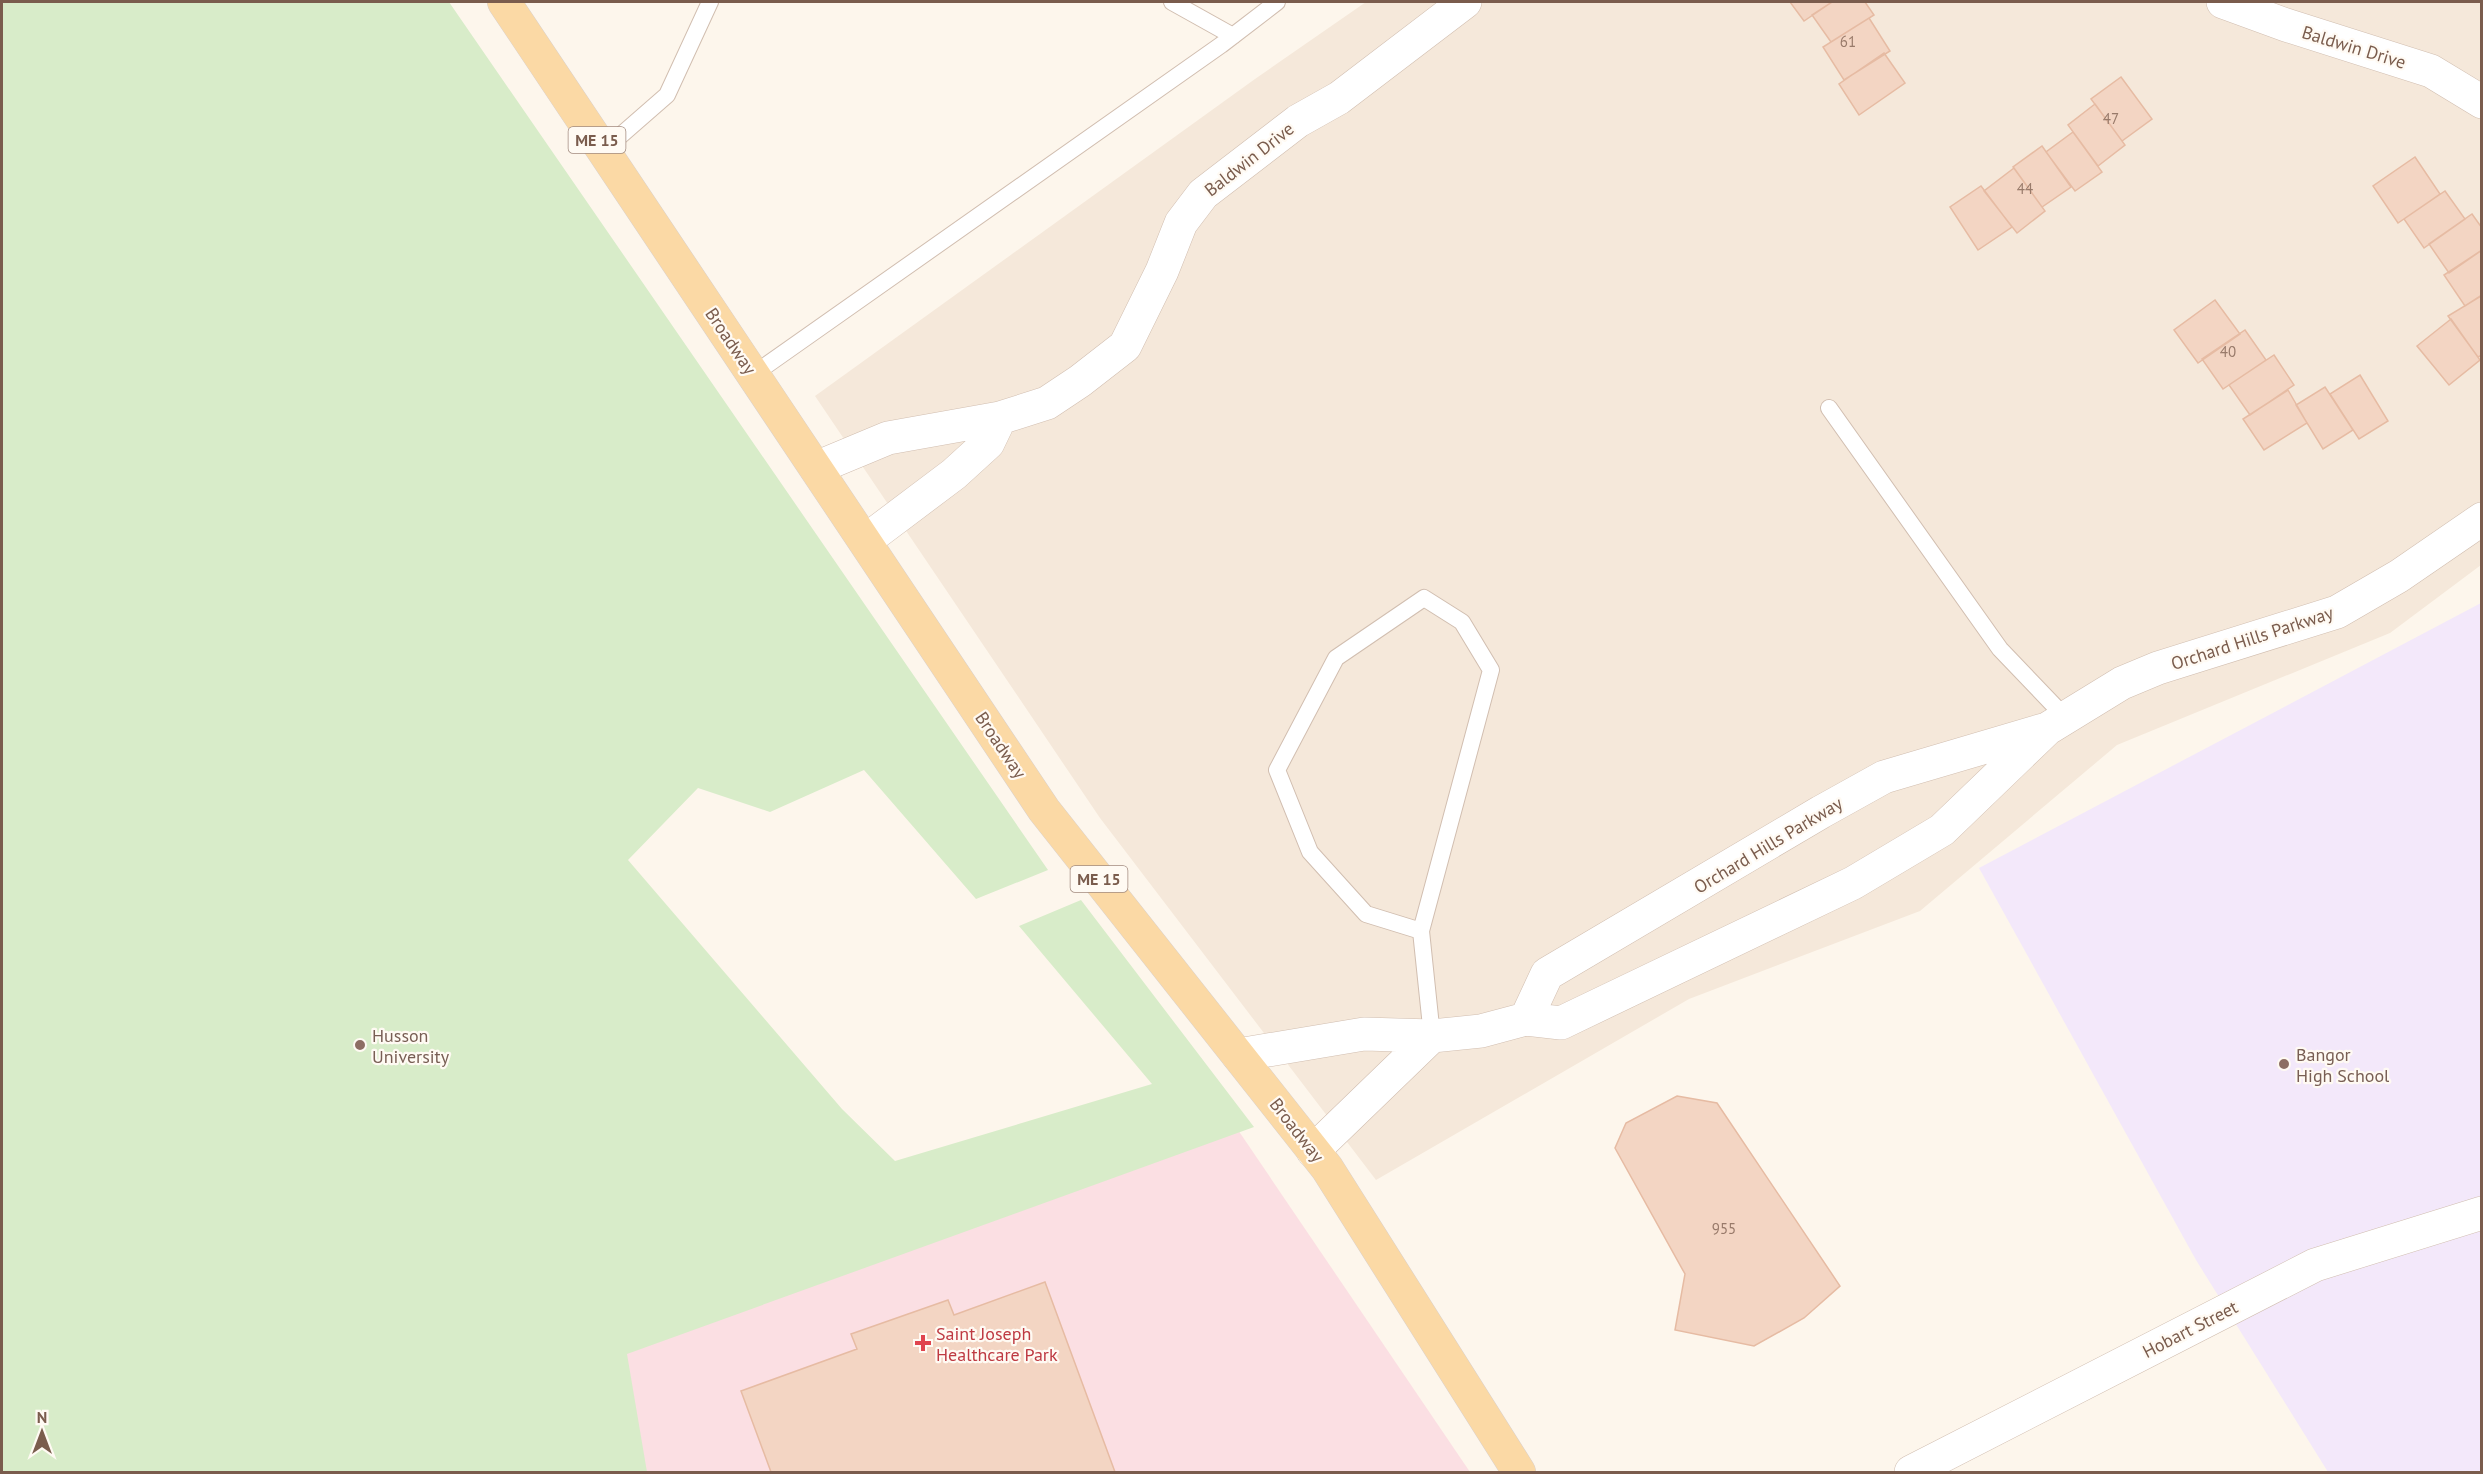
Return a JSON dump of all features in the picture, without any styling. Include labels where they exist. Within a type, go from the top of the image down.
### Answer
[{"type":"main road","name":"Broadway","points":[[504,2],[1044,810],[1327,1168],[1519,1473]]},
{"type":"street","name":"Baldwin Drive","points":[[816,468],[888,438],[1000,418],[1047,403],[1080,381],[1125,346],[1162,271],[1181,223],[1203,194],[1298,121],[1340,98],[1465,2]]},
{"type":"street","name":"Baldwin Drive","points":[[2223,2],[2286,25],[2431,71],[2481,102]]},
{"type":"street","points":[[865,541],[988,443],[1000,418]]},
{"type":"street","name":"Orchard Hills Parkway","points":[[1238,1055],[1364,1034],[1432,1036],[1481,1031],[1526,1018],[1561,1023],[1853,883],[1942,830],[2057,724],[2122,683],[2158,668],[2337,612],[2399,576],[2481,519]]},
{"type":"street","name":"Orchard Hills Parkway","points":[[1526,1018],[1547,974],[1884,777],[2057,724]]},
{"type":"street","points":[[1313,1151],[1432,1036]]},
{"type":"street","name":"Hobart Street","points":[[1911,1473],[2315,1265],[2481,1213]]},
{"type":"lane","points":[[604,150],[667,94],[710,2]]},
{"type":"lane","points":[[754,374],[1233,36],[1277,2]]},
{"type":"lane","points":[[1180,4],[1233,36]]},
{"type":"lane","points":[[1829,408],[2000,649],[2057,724]]},
{"type":"lane","points":[[1421,932],[1366,914],[1310,852],[1277,770],[1336,658],[1424,598],[1462,622],[1491,670],[1421,932],[1432,1036]]},
{"type":"shaded area","points":[[1366,2],[2481,2],[2481,565],[2390,633],[2117,745],[1920,911],[1689,999],[1376,1180],[1100,818],[815,396],[1255,79]]},
{"type":"shaded area","name":"Bangor High School","points":[[2481,603],[2481,1472],[2328,1472],[2196,1260],[1979,868]]},
{"type":"shaded area","name":"Saint Joseph Healthcare Park","points":[[1198,1071],[1470,1472],[95,1472]]},
{"type":"green space","points":[[2,2],[449,2],[1048,870],[976,899],[864,770],[770,812],[698,788],[628,860],[842,1109],[895,1161],[1152,1084],[1019,926],[1081,900],[1254,1127],[627,1354],[647,1472],[2,1472]]},
{"type":"building","points":[[1790,2],[1832,2],[1804,21]]},
{"type":"building","points":[[1832,2],[1865,2],[1874,15],[1831,42],[1812,15]]},
{"type":"building","points":[[1869,18],[1890,51],[1844,80],[1823,47]]},
{"type":"building","points":[[1884,53],[1905,83],[1859,115],[1839,84]]},
{"type":"building","points":[[2121,77],[2152,119],[2122,141],[2091,99]]},
{"type":"building","points":[[2095,104],[2125,145],[2098,166],[2068,125]]},
{"type":"building","points":[[2073,132],[2102,172],[2075,191],[2046,152]]},
{"type":"building","points":[[2042,146],[2071,187],[2042,207],[2013,167]]},
{"type":"building","points":[[2415,157],[2440,194],[2398,223],[2373,186]]},
{"type":"building","points":[[2014,168],[2045,211],[2017,233],[1984,191]]},
{"type":"building","points":[[1981,186],[2012,227],[1978,250],[1950,207]]},
{"type":"building","points":[[2445,191],[2465,219],[2424,248],[2404,219]]},
{"type":"building","points":[[2472,214],[2482,228],[2482,250],[2449,273],[2429,244]]},
{"type":"building","points":[[2482,250],[2482,295],[2465,306],[2444,275]]},
{"type":"building","points":[[2481,296],[2482,355],[2478,357],[2448,316]]},
{"type":"building","points":[[2215,300],[2240,334],[2198,363],[2174,330]]},
{"type":"building","points":[[2451,319],[2480,360],[2449,385],[2417,346]]},
{"type":"building","points":[[2245,330],[2266,360],[2223,389],[2202,359]]},
{"type":"building","points":[[2274,355],[2294,385],[2250,415],[2229,385]]},
{"type":"building","points":[[2360,375],[2388,421],[2359,439],[2330,394]]},
{"type":"building","points":[[2325,387],[2353,430],[2323,449],[2296,405]]},
{"type":"building","points":[[2288,390],[2307,423],[2264,450],[2243,419]]},
{"type":"building","points":[[1677,1096],[1717,1103],[1840,1286],[1804,1318],[1754,1346],[1675,1330],[1685,1274],[1615,1148],[1626,1123]]},
{"type":"building","points":[[1045,1282],[1115,1472],[771,1472],[741,1391],[857,1349],[851,1334],[948,1300],[954,1315]]},
{"type":"place","name":"Husson University","points":[[360,1045]]},
{"type":"place","name":"Bangor High School","points":[[2284,1064]]},
{"type":"place","name":"Saint Joseph Healthcare Park","points":[[923,1343]]}]
